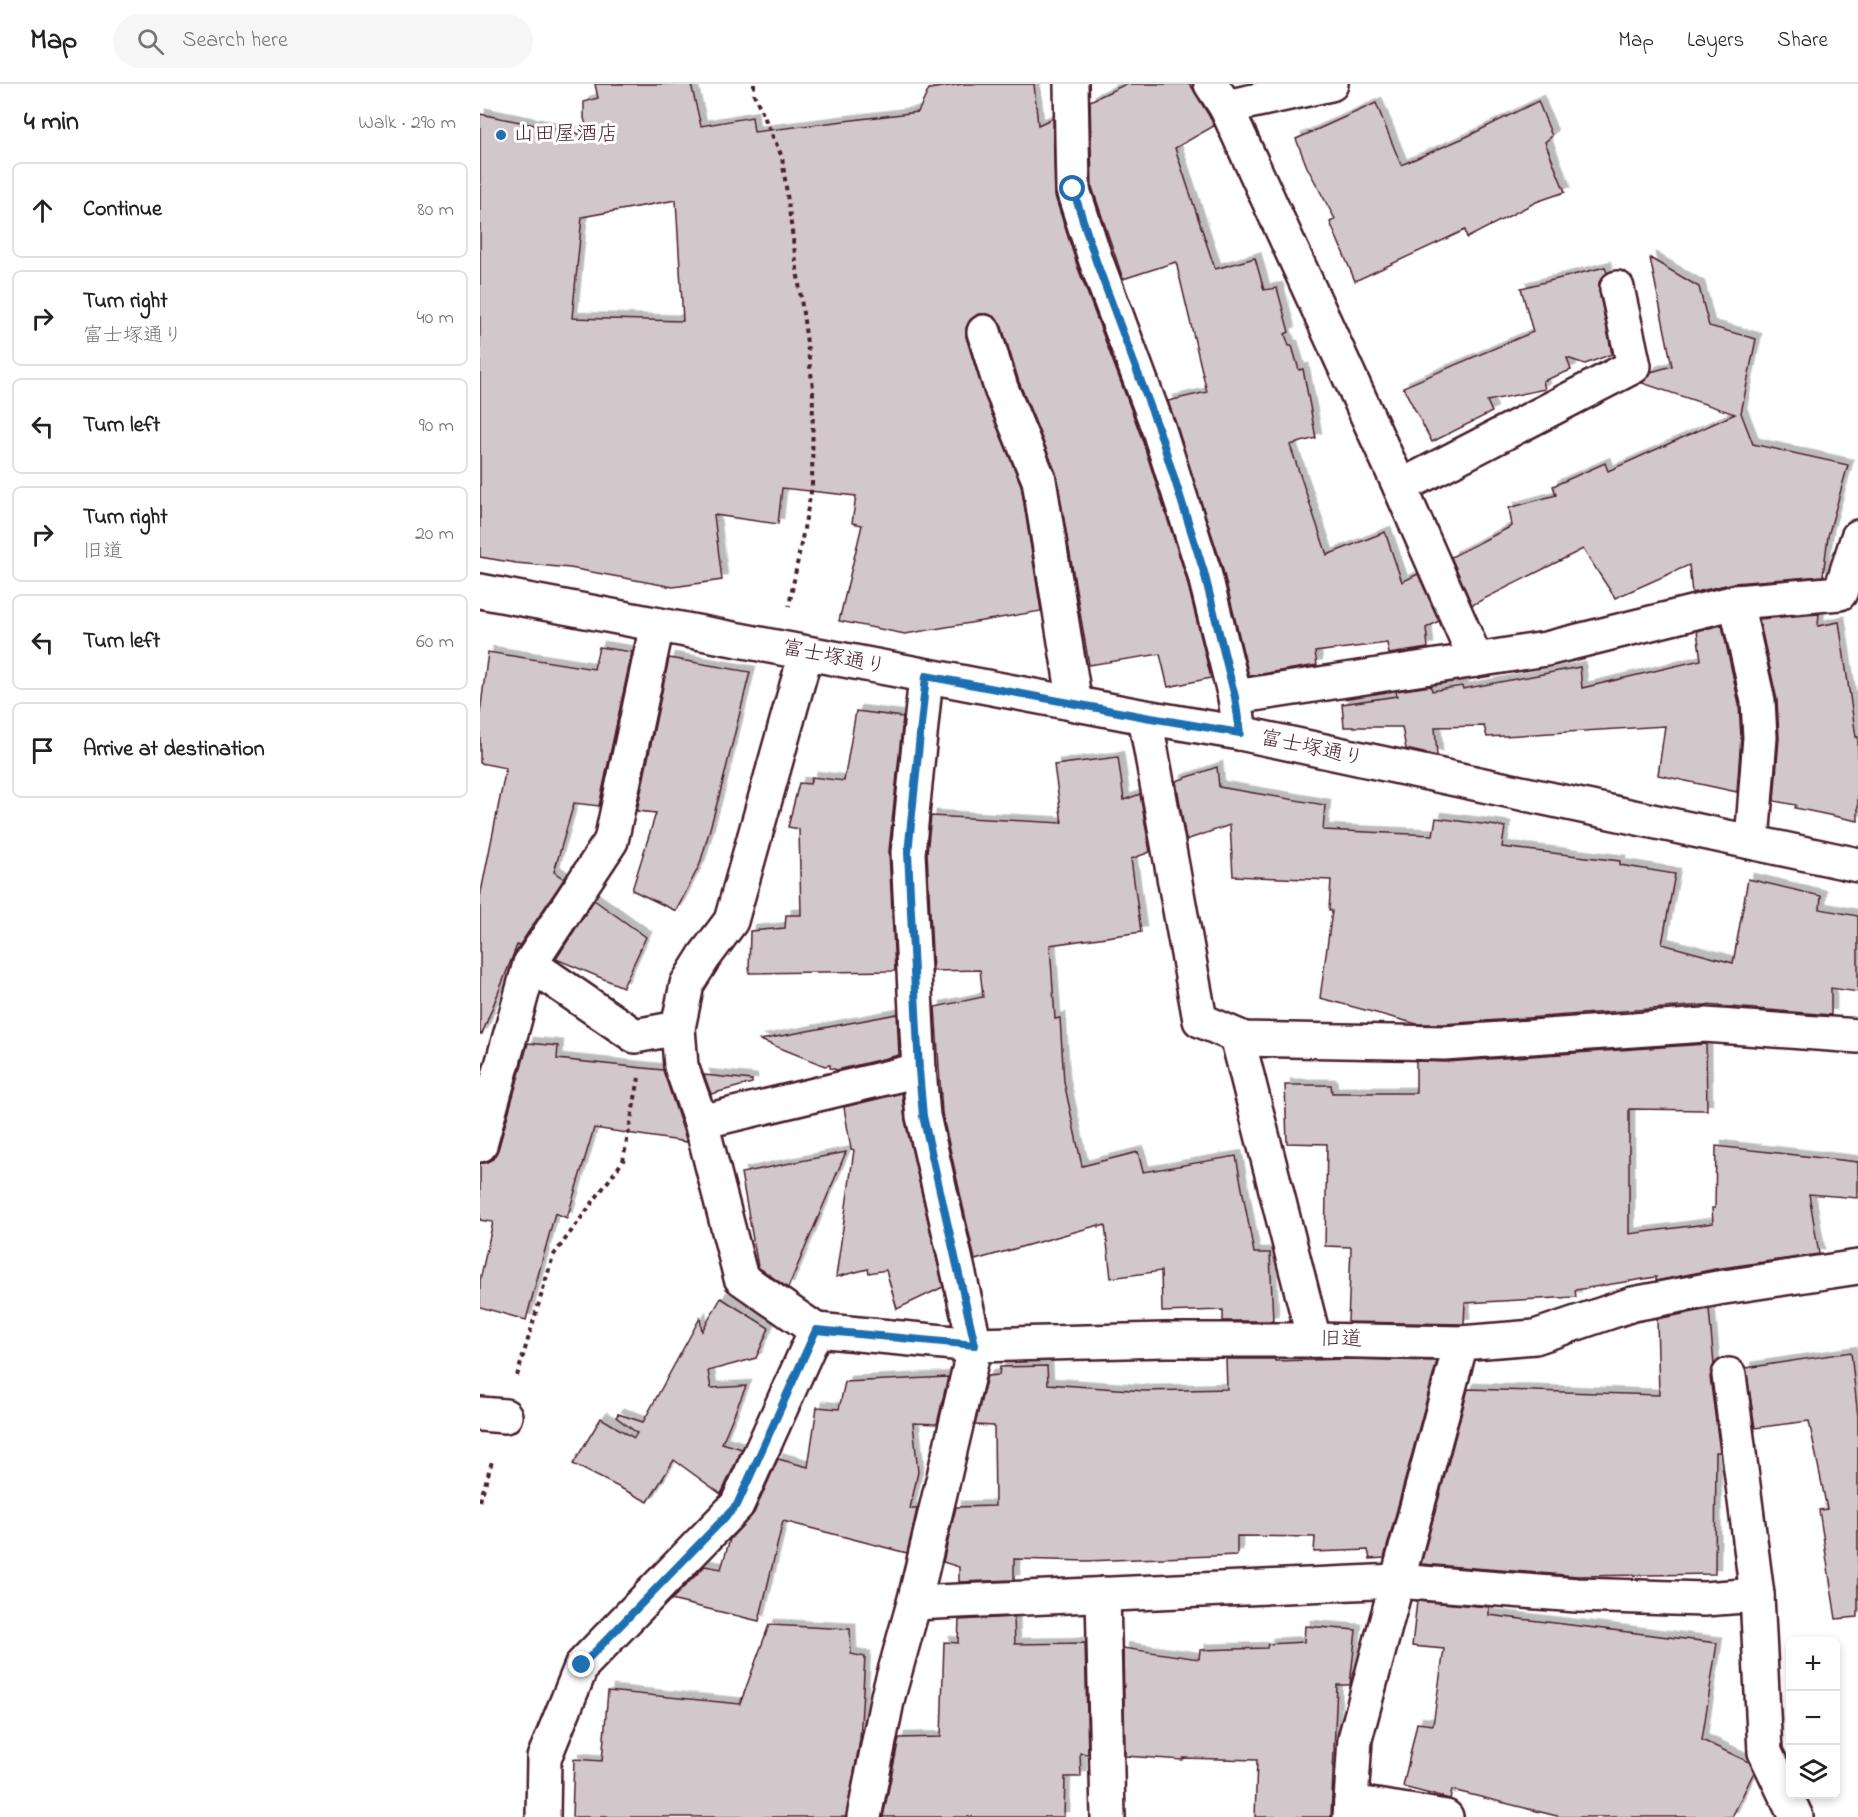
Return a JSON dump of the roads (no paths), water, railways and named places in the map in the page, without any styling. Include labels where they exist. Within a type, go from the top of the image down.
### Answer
[{"type":"street","points":[[1071,84],[1073,189],[1096,261],[1159,430],[1204,572],[1235,697],[1240,733]]},
{"type":"street","points":[[1331,84],[1219,96],[1400,487],[1476,660]]},
{"type":"street","points":[[1400,487],[1634,366],[1617,288]]},
{"type":"street","points":[[984,332],[1001,388],[1039,480],[1075,704]]},
{"type":"street","points":[[1235,697],[1546,649],[1736,602],[1839,593],[1858,537]]},
{"type":"street","name":"富士塚通り","points":[[480,591],[1240,733],[1858,865]]},
{"type":"street","points":[[1736,602],[1758,701],[1760,737],[1752,842]]},
{"type":"street","points":[[480,1145],[530,964],[611,841],[657,625]]},
{"type":"street","points":[[543,1817],[544,1758],[582,1665],[737,1505],[816,1330],[741,1278],[701,1122],[681,1066],[678,1028],[687,984],[731,921],[793,650]]},
{"type":"street","points":[[864,1817],[888,1696],[914,1603],[975,1345],[923,1116],[919,1070],[908,853],[926,676]]},
{"type":"street","points":[[1145,717],[1200,1020],[1244,1039],[1444,1043],[1705,1025],[1858,1036]]},
{"type":"street","points":[[530,964],[635,1036],[678,1028]]},
{"type":"street","points":[[1237,1035],[1314,1340]]},
{"type":"street","points":[[701,1122],[919,1070]]},
{"type":"street","name":"旧道","points":[[816,1330],[975,1345],[1164,1340],[1461,1342],[1535,1337],[1633,1304],[1718,1288],[1858,1267]]},
{"type":"street","points":[[1446,1817],[1350,1810],[1355,1739],[1461,1342]]},
{"type":"street","points":[[1729,1375],[1757,1595],[1766,1752],[1796,1817]]},
{"type":"street","points":[[914,1603],[1397,1581],[1577,1595],[1704,1599],[1757,1595]]},
{"type":"street","points":[[1103,1594],[1108,1817]]},
{"type":"place","name":"山田屋酒店","points":[[501,135]]}]
